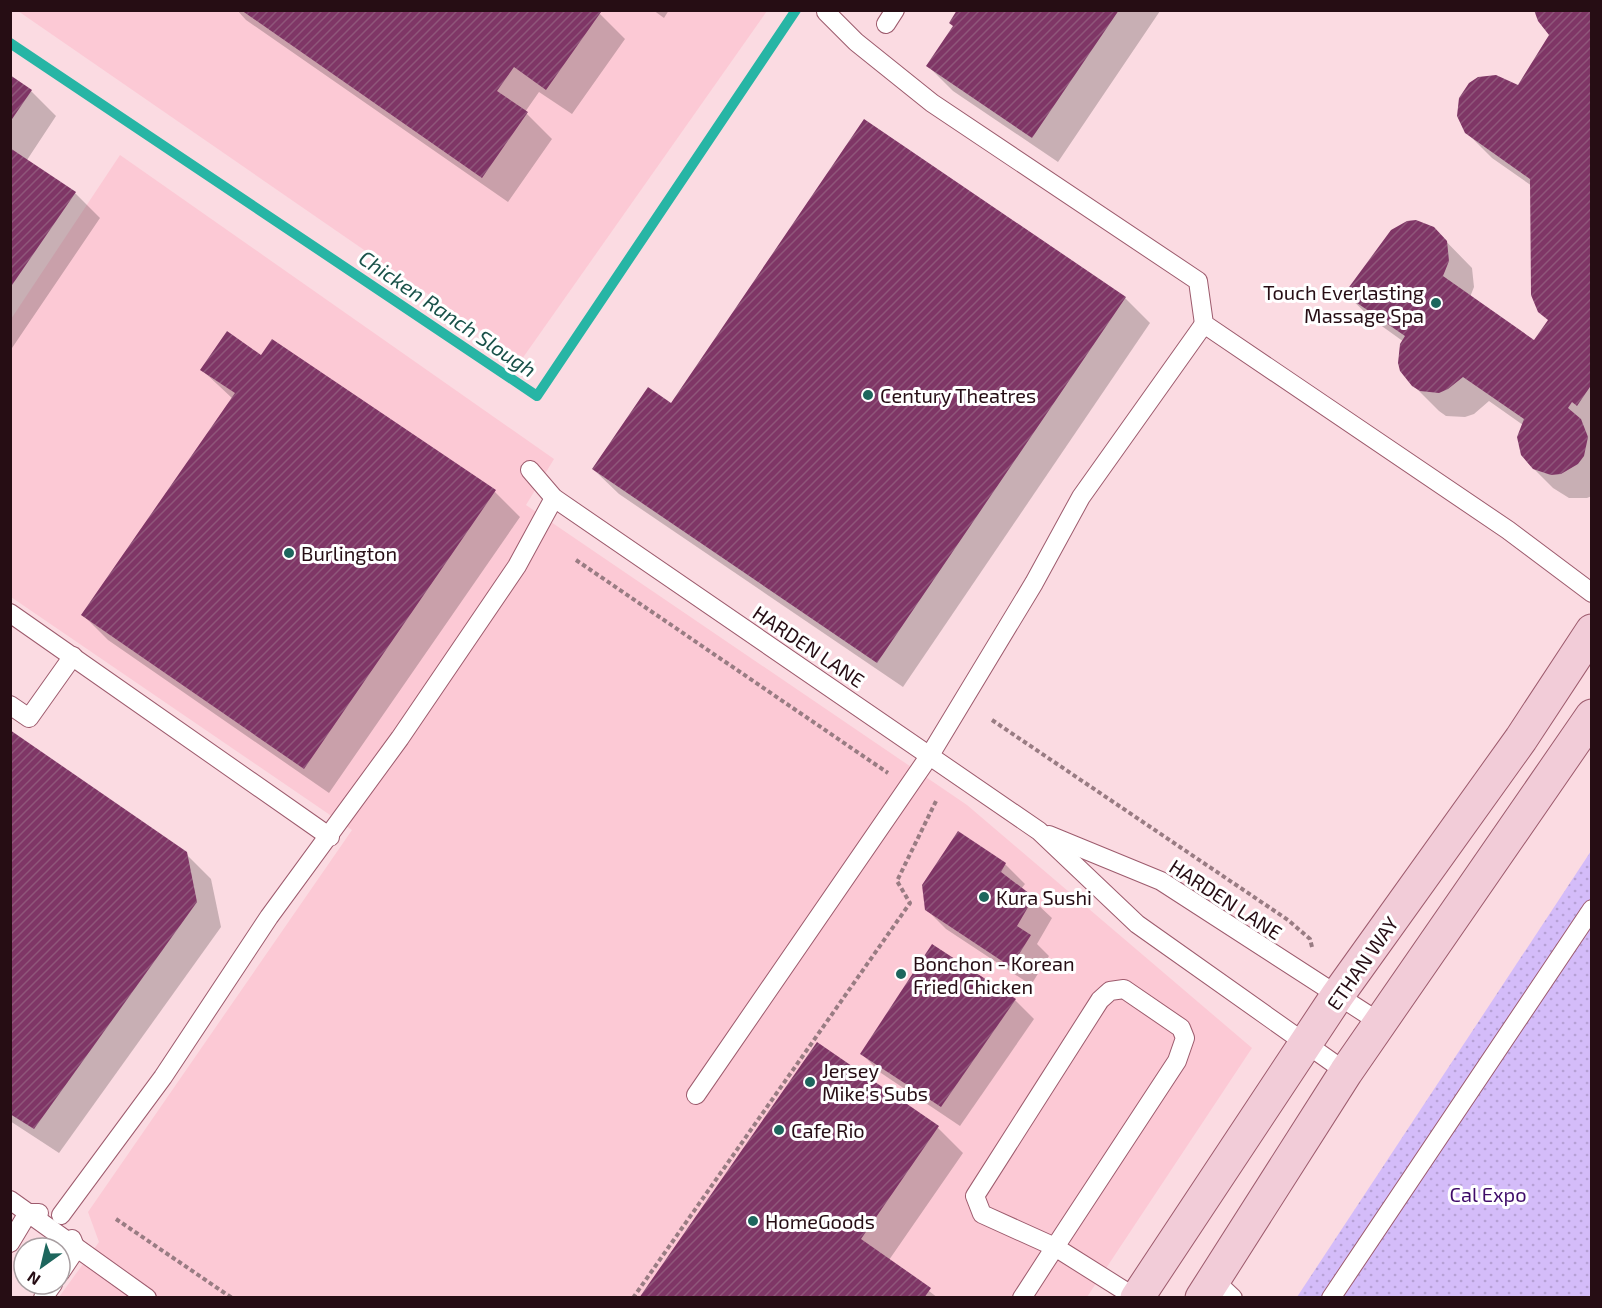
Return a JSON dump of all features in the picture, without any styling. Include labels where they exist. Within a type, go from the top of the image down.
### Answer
[{"type":"street","name":"ETHAN WAY","points":[[1137,1298],[1338,996],[1521,739],[1592,631]]},
{"type":"street","points":[[1216,1292],[1346,1072],[1592,716]]},
{"type":"lane","points":[[696,1095],[930,755],[1034,583],[1081,497],[1204,324],[1198,281],[932,103],[856,42],[825,12]]},
{"type":"lane","points":[[1204,324],[1508,530],[1592,593]]},
{"type":"lane","name":"HARDEN LANE","points":[[530,470],[554,498],[1039,831],[1137,924],[1346,1072]]},
{"type":"lane","points":[[61,1215],[163,1077],[269,917],[330,837],[518,566],[554,498]]},
{"type":"lane","points":[[10,613],[330,837]]},
{"type":"lane","points":[[10,705],[29,718],[73,656]]},
{"type":"lane","name":"HARDEN LANE","points":[[1039,831],[1161,881],[1379,1022]]},
{"type":"lane","points":[[1331,1298],[1592,909]]},
{"type":"lane","points":[[1022,1298],[1055,1247],[1177,1061],[1185,1038],[1181,1028],[1124,988],[1110,992],[1100,1000],[975,1196],[982,1214],[1055,1247],[1137,1298]]},
{"type":"lane","points":[[10,1200],[147,1298]]},
{"type":"lane","points":[[28,1213],[61,1215]]},
{"type":"lane","points":[[10,1243],[28,1213]]},
{"type":"lane","points":[[61,1215],[76,1249]]},
{"type":"lane","points":[[72,1255],[76,1249]]},
{"type":"path","points":[[576,560],[878,766]]},
{"type":"path","points":[[992,720],[1288,920],[1310,939],[1314,956]]},
{"type":"path","points":[[633,1298],[909,903],[897,881],[938,799]]},
{"type":"path","points":[[116,1219],[232,1298]]},
{"type":"shaded area","points":[[18,11],[767,11],[522,359]]},
{"type":"shaded area","points":[[120,155],[554,459],[526,505],[967,805],[1252,1048],[1087,1297],[59,1297],[72,1296],[72,1279],[99,1242],[88,1212],[352,830],[11,597],[11,319]]},
{"type":"green space","name":"Cal Expo","points":[[1591,851],[1591,1297],[1297,1297]]},
{"type":"building","points":[[241,10],[598,10],[601,12],[546,90],[514,67],[497,91],[528,112],[482,178]]},
{"type":"building","points":[[957,10],[1119,10],[1032,138],[926,66],[953,26],[949,23]]},
{"type":"building","points":[[1534,10],[1592,10],[1592,384],[1577,406],[1572,402],[1568,408],[1581,419],[1588,437],[1584,456],[1578,464],[1561,474],[1551,475],[1533,469],[1521,455],[1517,437],[1524,419],[1463,377],[1439,393],[1420,391],[1412,386],[1400,371],[1398,363],[1400,344],[1405,336],[1344,294],[1391,230],[1407,221],[1416,220],[1434,227],[1447,241],[1449,261],[1443,276],[1534,340],[1548,320],[1538,312],[1531,295],[1530,179],[1465,133],[1457,116],[1459,98],[1469,83],[1478,77],[1496,75],[1518,85],[1549,35],[1538,21]]},
{"type":"building","points":[[10,75],[32,90],[10,122]]},
{"type":"building","name":"Century Theatres","points":[[864,119],[1126,297],[877,663],[592,469],[648,387],[671,403]]},
{"type":"building","points":[[10,148],[76,192],[10,288]]},
{"type":"building","name":"Burlington","points":[[227,331],[261,355],[272,339],[496,490],[304,769],[81,615],[235,393],[200,370]]},
{"type":"building","points":[[10,730],[187,852],[197,902],[34,1129],[10,1114]]},
{"type":"building","points":[[958,831],[1006,863],[1001,872],[1034,897],[1017,926],[1031,935],[1011,967],[925,910],[922,885]]},
{"type":"building","points":[[932,944],[1016,999],[941,1107],[860,1054]]},
{"type":"building","points":[[817,1042],[939,1126],[861,1239],[931,1288],[924,1298],[639,1298]]},
{"type":"waterway","name":"Chicken Ranch Slough","points":[[10,43],[537,396],[796,10]]},
{"type":"place","name":"Touch Everlasting Massage Spa","points":[[1436,303]]},
{"type":"place","name":"Century Theatres","points":[[868,395]]},
{"type":"place","name":"Burlington","points":[[289,553]]},
{"type":"place","name":"Kura Sushi","points":[[984,897]]},
{"type":"place","name":"Bonchon - Korean Fried Chicken","points":[[901,974]]},
{"type":"place","name":"Jersey Mike's Subs","points":[[810,1082]]},
{"type":"place","name":"Cafe Rio","points":[[779,1130]]},
{"type":"place","name":"HomeGoods","points":[[753,1221]]}]
